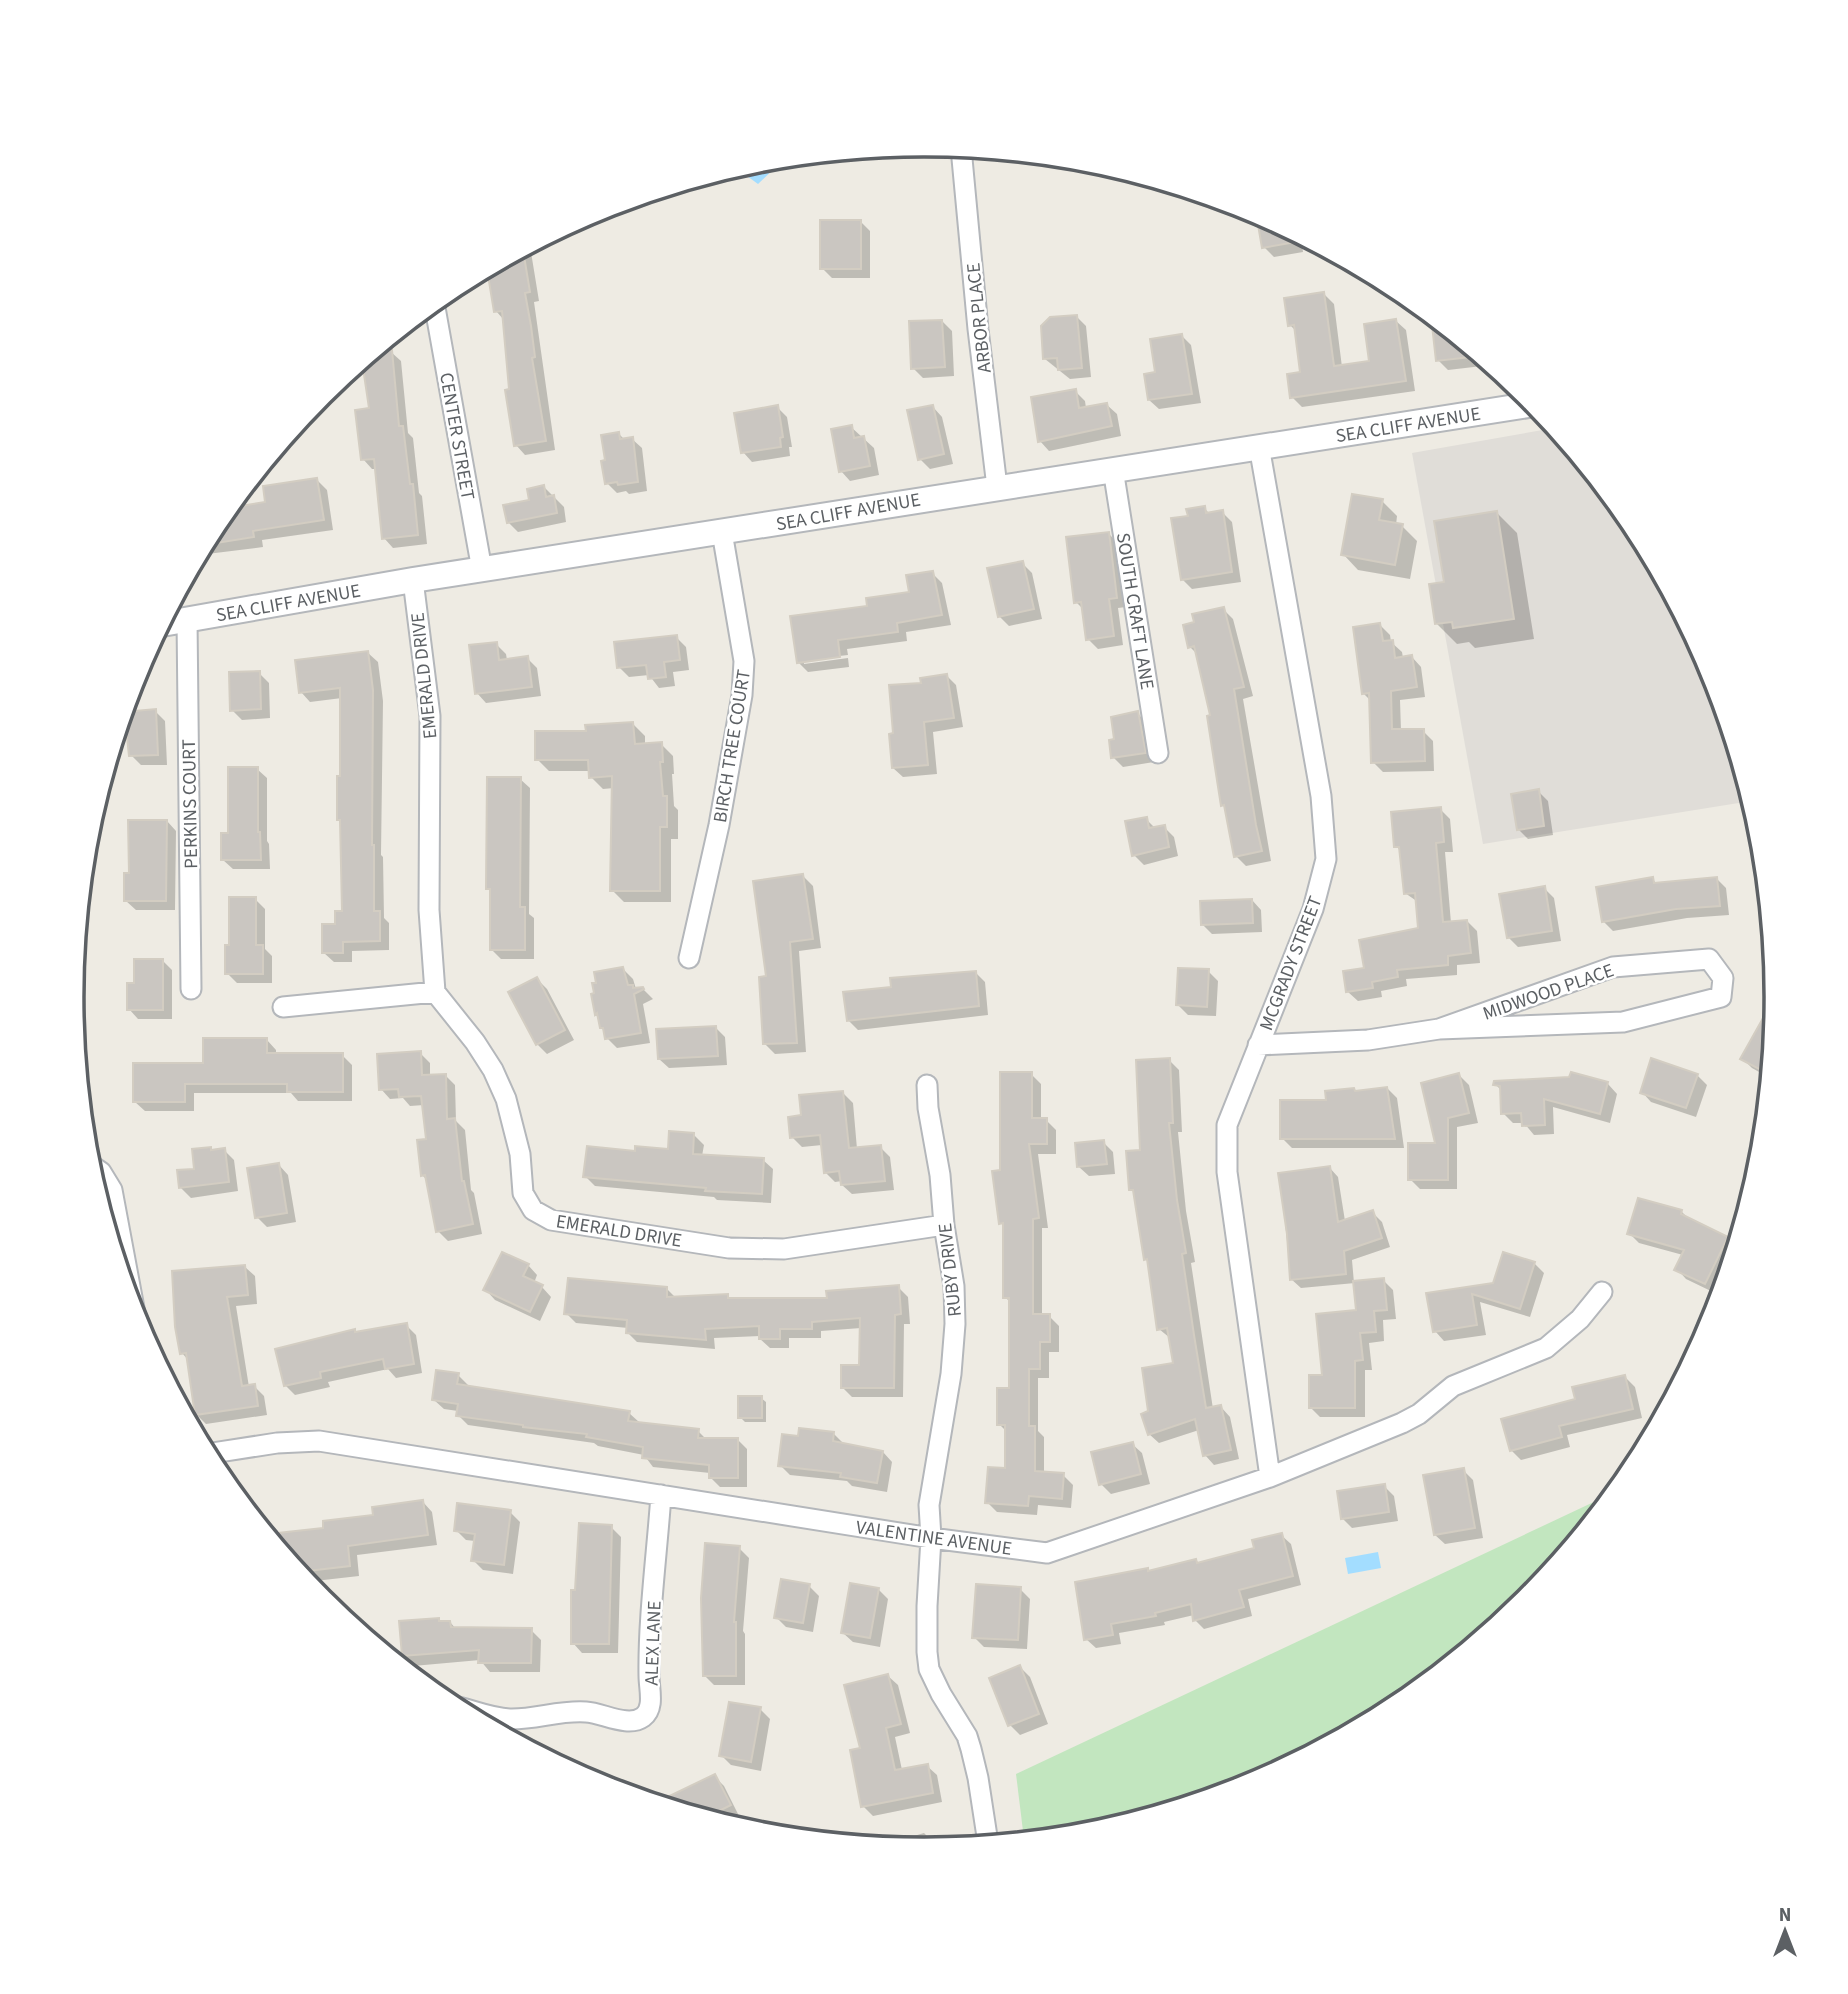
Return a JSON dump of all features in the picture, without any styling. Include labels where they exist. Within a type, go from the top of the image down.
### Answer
[{"type":"street","name":"ARBOR PLACE","points":[[962,158],[978,329],[997,487]]},
{"type":"street","name":"CENTER STREET","points":[[436,314],[482,570]]},
{"type":"street","name":"SEA CLIFF AVENUE","points":[[173,622],[413,580],[1521,406]]},
{"type":"street","name":"MCGRADY STREET","points":[[1259,446],[1321,796],[1326,859],[1313,909],[1227,1125],[1227,1172],[1270,1477]]},
{"type":"street","name":"SOUTH CRAFT LANE","points":[[1114,469],[1158,753]]},
{"type":"street","name":"BIRCH TREE COURT","points":[[689,958],[719,825],[742,695],[744,661],[722,533]]},
{"type":"street","name":"EMERALD DRIVE","points":[[413,580],[430,716],[429,910],[435,992],[475,1042],[493,1070],[506,1099],[520,1154],[523,1193],[533,1210],[551,1220],[729,1248],[784,1249],[944,1225]]},
{"type":"street","name":"PERKINS COURT","points":[[187,619],[191,989]]},
{"type":"street","name":"MIDWOOD PLACE","points":[[1258,1045],[1368,1040],[1439,1029],[1623,1022],[1721,997],[1723,978],[1709,959],[1612,967],[1439,1029]]},
{"type":"street","points":[[283,1007],[435,992]]},
{"type":"street","name":"RUBY DRIVE","points":[[927,1085],[954,1286],[955,1324],[951,1374],[929,1505],[931,1538],[926,1652],[929,1669],[941,1694],[967,1736],[978,1778],[987,1834]]},
{"type":"street","points":[[104,1177],[112,1190],[122,1244]]},
{"type":"street","name":"VALENTINE AVENUE","points":[[219,1452],[276,1443],[319,1441],[931,1538],[1047,1553],[1270,1477],[1402,1423],[1419,1414],[1453,1386],[1546,1348],[1580,1320],[1602,1292]]},
{"type":"street","name":"ALEX LANE","points":[[490,1715],[514,1719],[546,1713],[587,1712],[634,1720],[643,1717],[649,1710],[649,1662],[661,1495]]},
{"type":"shaded area","points":[[1544,430],[1556,443],[1622,530],[1677,625],[1719,727],[1741,803],[1483,844],[1412,453]]},
{"type":"green space","points":[[1595,1502],[1556,1551],[1478,1629],[1391,1695],[1296,1750],[1245,1773],[1141,1808],[1088,1821],[1023,1831],[1016,1774]]},
{"type":"water","points":[[772,171],[758,184],[747,176]]},
{"type":"water","points":[[1378,1552],[1381,1568],[1348,1574],[1345,1558]]},
{"type":"building","points":[[820,220],[861,220],[861,269],[820,269]]},
{"type":"building","points":[[1258,227],[1293,243],[1262,248]]},
{"type":"building","points":[[524,259],[530,292],[525,293],[535,357],[532,358],[546,441],[514,446],[505,390],[509,389],[502,311],[494,312],[489,279]]},
{"type":"building","points":[[1324,292],[1334,366],[1369,361],[1364,324],[1396,319],[1406,381],[1290,398],[1287,374],[1300,372],[1294,325],[1288,326],[1284,298]]},
{"type":"building","points":[[1077,315],[1082,368],[1058,370],[1057,358],[1043,359],[1041,326],[1050,317]]},
{"type":"building","points":[[942,320],[945,367],[911,369],[909,321]]},
{"type":"building","points":[[1432,329],[1468,357],[1436,361]]},
{"type":"building","points":[[1182,334],[1192,394],[1148,400],[1144,374],[1155,372],[1150,339]]},
{"type":"building","points":[[392,350],[399,426],[403,426],[418,535],[382,539],[374,459],[361,460],[355,410],[369,408],[364,371]]},
{"type":"building","points":[[1076,389],[1079,408],[1107,403],[1112,426],[1038,442],[1031,397]]},
{"type":"building","points":[[778,405],[783,437],[780,438],[781,447],[741,453],[734,413]]},
{"type":"building","points":[[933,405],[944,454],[918,460],[907,410]]},
{"type":"building","points":[[852,425],[854,438],[864,436],[870,466],[839,472],[831,429]]},
{"type":"building","points":[[619,432],[620,439],[633,437],[638,482],[605,484],[601,461],[605,460],[601,435]]},
{"type":"building","points":[[317,478],[324,520],[253,531],[254,537],[218,543],[244,505],[265,502],[263,486]]},
{"type":"building","points":[[544,485],[546,497],[554,495],[557,513],[507,523],[503,505],[529,500],[527,489]]},
{"type":"building","points":[[1352,494],[1383,499],[1379,520],[1403,524],[1395,565],[1341,555]]},
{"type":"building","points":[[1205,506],[1206,513],[1223,510],[1232,572],[1181,580],[1171,518],[1188,516],[1186,509]]},
{"type":"building","points":[[1497,511],[1514,619],[1453,628],[1452,622],[1435,624],[1429,584],[1444,582],[1434,521]]},
{"type":"building","points":[[1109,532],[1117,598],[1109,599],[1114,636],[1086,640],[1081,602],[1074,603],[1066,537]]},
{"type":"building","points":[[1023,561],[1034,609],[998,617],[987,568]]},
{"type":"building","points":[[933,571],[942,615],[897,623],[898,632],[838,640],[840,657],[797,663],[790,616],[867,606],[866,598],[909,592],[906,575]]},
{"type":"building","points":[[1224,607],[1244,687],[1234,689],[1262,851],[1234,857],[1224,805],[1221,806],[1207,716],[1210,715],[1194,646],[1188,648],[1183,625],[1194,622],[1192,614]]},
{"type":"building","points":[[1380,623],[1383,641],[1393,640],[1395,658],[1412,655],[1417,687],[1391,691],[1392,729],[1424,729],[1425,761],[1371,763],[1369,693],[1362,694],[1353,627]]},
{"type":"building","points":[[677,635],[680,660],[664,662],[666,677],[648,679],[646,665],[617,668],[614,642]]},
{"type":"building","points":[[497,642],[499,660],[528,656],[532,687],[475,694],[469,645]]},
{"type":"building","points":[[368,651],[373,690],[374,911],[380,911],[380,941],[343,942],[343,953],[322,953],[322,924],[335,924],[335,911],[342,911],[340,820],[337,820],[340,688],[299,693],[295,660]]},
{"type":"building","points":[[260,671],[261,709],[230,711],[229,672]]},
{"type":"building","points":[[947,674],[954,718],[924,722],[928,765],[892,768],[889,734],[893,733],[889,685],[921,683],[920,678]]},
{"type":"building","points":[[156,709],[158,755],[129,756],[126,736],[135,711]]},
{"type":"building","points":[[1138,711],[1146,753],[1111,758],[1109,740],[1114,739],[1111,717]]},
{"type":"building","points":[[633,722],[635,744],[662,742],[663,762],[660,762],[663,796],[667,796],[667,827],[660,827],[660,891],[610,891],[612,776],[589,778],[588,760],[535,760],[535,731],[586,731],[585,725]]},
{"type":"building","points":[[228,767],[258,767],[261,860],[221,860],[221,833],[228,833]]},
{"type":"building","points":[[487,777],[521,777],[520,907],[525,907],[525,950],[490,950],[490,889],[486,889]]},
{"type":"building","points":[[1539,789],[1544,826],[1517,830],[1511,794]]},
{"type":"building","points":[[1441,807],[1444,842],[1436,843],[1443,922],[1467,920],[1471,953],[1448,956],[1448,965],[1397,970],[1398,977],[1372,982],[1373,988],[1346,992],[1343,971],[1364,968],[1359,940],[1418,928],[1415,893],[1404,894],[1399,847],[1394,847],[1391,812]]},
{"type":"building","points":[[1147,817],[1149,828],[1165,825],[1169,847],[1132,856],[1125,821]]},
{"type":"building","points":[[128,820],[167,820],[166,901],[124,901],[124,873],[129,873]]},
{"type":"building","points":[[803,874],[813,939],[790,942],[797,1043],[763,1044],[759,977],[766,976],[753,881]]},
{"type":"building","points":[[1653,877],[1654,883],[1717,877],[1720,906],[1676,909],[1602,922],[1596,887]]},
{"type":"building","points":[[1545,886],[1552,931],[1507,938],[1499,894]]},
{"type":"building","points":[[229,897],[256,897],[256,945],[263,945],[263,974],[225,974],[225,945],[229,945]]},
{"type":"building","points":[[1252,899],[1253,923],[1201,925],[1200,901]]},
{"type":"building","points":[[134,959],[163,959],[163,1010],[127,1010],[127,983],[134,983]]},
{"type":"building","points":[[623,967],[628,985],[644,989],[634,994],[641,1033],[605,1039],[597,1013],[595,1015],[591,994],[594,993],[592,983],[596,983],[594,972]]},
{"type":"building","points":[[1178,968],[1209,969],[1207,1007],[1176,1005]]},
{"type":"building","points":[[976,971],[979,1006],[847,1021],[843,992],[891,987],[890,978]]},
{"type":"building","points":[[537,977],[565,1030],[536,1045],[508,992]]},
{"type":"building","points":[[1763,1018],[1760,1070],[1740,1059]]},
{"type":"building","points":[[716,1026],[718,1056],[658,1059],[656,1029]]},
{"type":"building","points":[[203,1038],[267,1038],[267,1053],[343,1053],[343,1092],[287,1092],[287,1084],[185,1084],[185,1102],[133,1102],[133,1063],[203,1063]]},
{"type":"building","points":[[421,1051],[422,1075],[446,1074],[447,1119],[455,1118],[462,1181],[473,1224],[436,1232],[425,1175],[421,1176],[417,1140],[426,1139],[421,1096],[399,1097],[398,1089],[379,1090],[377,1054]]},
{"type":"building","points":[[1170,1058],[1173,1123],[1169,1123],[1186,1253],[1182,1254],[1194,1335],[1206,1408],[1221,1405],[1231,1450],[1203,1456],[1195,1419],[1148,1435],[1141,1414],[1148,1411],[1142,1368],[1173,1363],[1167,1328],[1157,1330],[1147,1259],[1144,1260],[1133,1190],[1129,1190],[1126,1151],[1140,1150],[1136,1060]]},
{"type":"building","points":[[1651,1058],[1698,1074],[1686,1108],[1640,1093]]},
{"type":"building","points":[[1000,1072],[1032,1072],[1032,1118],[1047,1118],[1047,1144],[1029,1144],[1039,1218],[1033,1219],[1033,1314],[1050,1314],[1050,1342],[1040,1342],[1040,1369],[1029,1369],[1029,1426],[1035,1426],[1035,1471],[1064,1473],[1062,1499],[1029,1496],[1028,1506],[985,1503],[988,1467],[1005,1468],[1005,1425],[997,1425],[997,1388],[1009,1388],[1009,1298],[1003,1298],[1003,1223],[999,1224],[992,1171],[1000,1170]]},
{"type":"building","points":[[1571,1072],[1608,1082],[1600,1114],[1544,1099],[1545,1125],[1522,1126],[1521,1113],[1501,1114],[1500,1086],[1493,1085],[1494,1081],[1569,1077]]},
{"type":"building","points":[[1459,1073],[1469,1113],[1448,1118],[1448,1180],[1408,1180],[1408,1143],[1435,1143],[1421,1083]]},
{"type":"building","points":[[1387,1087],[1395,1139],[1280,1139],[1280,1100],[1326,1100],[1325,1091]]},
{"type":"building","points":[[843,1091],[849,1148],[881,1145],[885,1181],[841,1185],[839,1171],[824,1173],[820,1135],[790,1138],[788,1117],[801,1115],[799,1095]]},
{"type":"building","points":[[669,1131],[694,1133],[693,1154],[764,1158],[762,1194],[705,1191],[706,1188],[583,1177],[587,1146],[635,1151],[635,1146],[668,1149]]},
{"type":"building","points":[[1104,1140],[1107,1164],[1077,1167],[1075,1143]]},
{"type":"building","points":[[211,1147],[211,1150],[225,1148],[229,1182],[179,1188],[177,1170],[194,1169],[192,1149]]},
{"type":"building","points":[[279,1163],[287,1213],[255,1218],[247,1168]]},
{"type":"building","points":[[1330,1166],[1338,1222],[1373,1210],[1382,1238],[1344,1251],[1346,1274],[1290,1280],[1287,1234],[1278,1173]]},
{"type":"building","points":[[1638,1198],[1682,1210],[1681,1214],[1728,1237],[1705,1284],[1674,1270],[1684,1250],[1627,1234]]},
{"type":"building","points":[[502,1252],[529,1264],[523,1276],[543,1285],[530,1312],[483,1290]]},
{"type":"building","points":[[1503,1252],[1535,1262],[1520,1309],[1472,1294],[1477,1325],[1433,1332],[1426,1293],[1493,1283]]},
{"type":"building","points":[[245,1265],[248,1295],[227,1297],[242,1386],[255,1384],[258,1406],[196,1415],[186,1353],[180,1354],[175,1327],[172,1271]]},
{"type":"building","points":[[568,1278],[667,1287],[667,1297],[728,1294],[728,1298],[827,1298],[826,1291],[899,1285],[901,1314],[895,1315],[894,1388],[841,1388],[841,1365],[859,1365],[860,1318],[812,1322],[812,1329],[780,1329],[780,1339],[759,1339],[759,1326],[705,1329],[706,1340],[626,1333],[627,1320],[564,1314]]},
{"type":"building","points":[[1384,1278],[1387,1310],[1374,1311],[1376,1332],[1360,1333],[1363,1360],[1355,1361],[1355,1408],[1309,1408],[1309,1375],[1322,1375],[1316,1314],[1356,1310],[1353,1281]]},
{"type":"building","points":[[407,1323],[414,1364],[385,1369],[383,1359],[320,1372],[321,1378],[284,1386],[275,1349],[355,1329],[355,1332]]},
{"type":"building","points":[[436,1370],[459,1373],[457,1384],[630,1411],[628,1421],[699,1429],[698,1438],[738,1438],[738,1478],[709,1478],[709,1465],[642,1458],[643,1447],[586,1437],[587,1434],[456,1416],[458,1404],[432,1400]]},
{"type":"building","points":[[1625,1375],[1633,1409],[1559,1426],[1562,1437],[1510,1451],[1501,1419],[1575,1399],[1572,1387]]},
{"type":"building","points":[[738,1396],[762,1396],[762,1418],[738,1418]]},
{"type":"building","points":[[799,1428],[834,1432],[833,1441],[883,1451],[877,1483],[840,1477],[841,1473],[778,1466],[782,1434],[798,1436]]},
{"type":"building","points":[[1133,1442],[1141,1474],[1099,1485],[1091,1452]]},
{"type":"building","points":[[1464,1468],[1475,1528],[1434,1535],[1423,1475]]},
{"type":"building","points":[[1385,1484],[1389,1512],[1341,1519],[1337,1491]]},
{"type":"building","points":[[423,1500],[428,1535],[348,1546],[350,1566],[311,1571],[278,1533],[323,1528],[323,1521],[373,1515],[372,1507]]},
{"type":"building","points":[[457,1503],[511,1510],[504,1565],[471,1561],[475,1534],[454,1531]]},
{"type":"building","points":[[579,1523],[612,1525],[609,1644],[571,1644],[571,1590],[575,1590]]},
{"type":"building","points":[[1282,1533],[1293,1576],[1239,1590],[1244,1607],[1193,1621],[1191,1604],[1155,1613],[1156,1616],[1111,1624],[1113,1635],[1084,1640],[1075,1582],[1148,1568],[1148,1571],[1196,1559],[1197,1563],[1254,1548],[1252,1540]]},
{"type":"building","points":[[705,1543],[740,1546],[734,1622],[736,1676],[703,1676],[701,1598]]},
{"type":"building","points":[[781,1579],[810,1584],[803,1623],[774,1618]]},
{"type":"building","points":[[850,1583],[879,1588],[870,1638],[841,1633]]},
{"type":"building","points":[[976,1584],[1021,1587],[1018,1640],[972,1638]]},
{"type":"building","points":[[439,1618],[439,1621],[450,1621],[451,1627],[532,1628],[531,1663],[478,1663],[479,1650],[404,1656],[399,1621]]},
{"type":"building","points":[[1020,1665],[1039,1714],[1008,1726],[989,1678]]},
{"type":"building","points":[[888,1674],[901,1724],[886,1728],[895,1770],[928,1764],[933,1793],[861,1807],[850,1750],[860,1748],[844,1685]]},
{"type":"building","points":[[729,1702],[761,1707],[751,1762],[719,1756]]},
{"type":"building","points":[[715,1774],[731,1805],[719,1811],[669,1796]]}]
